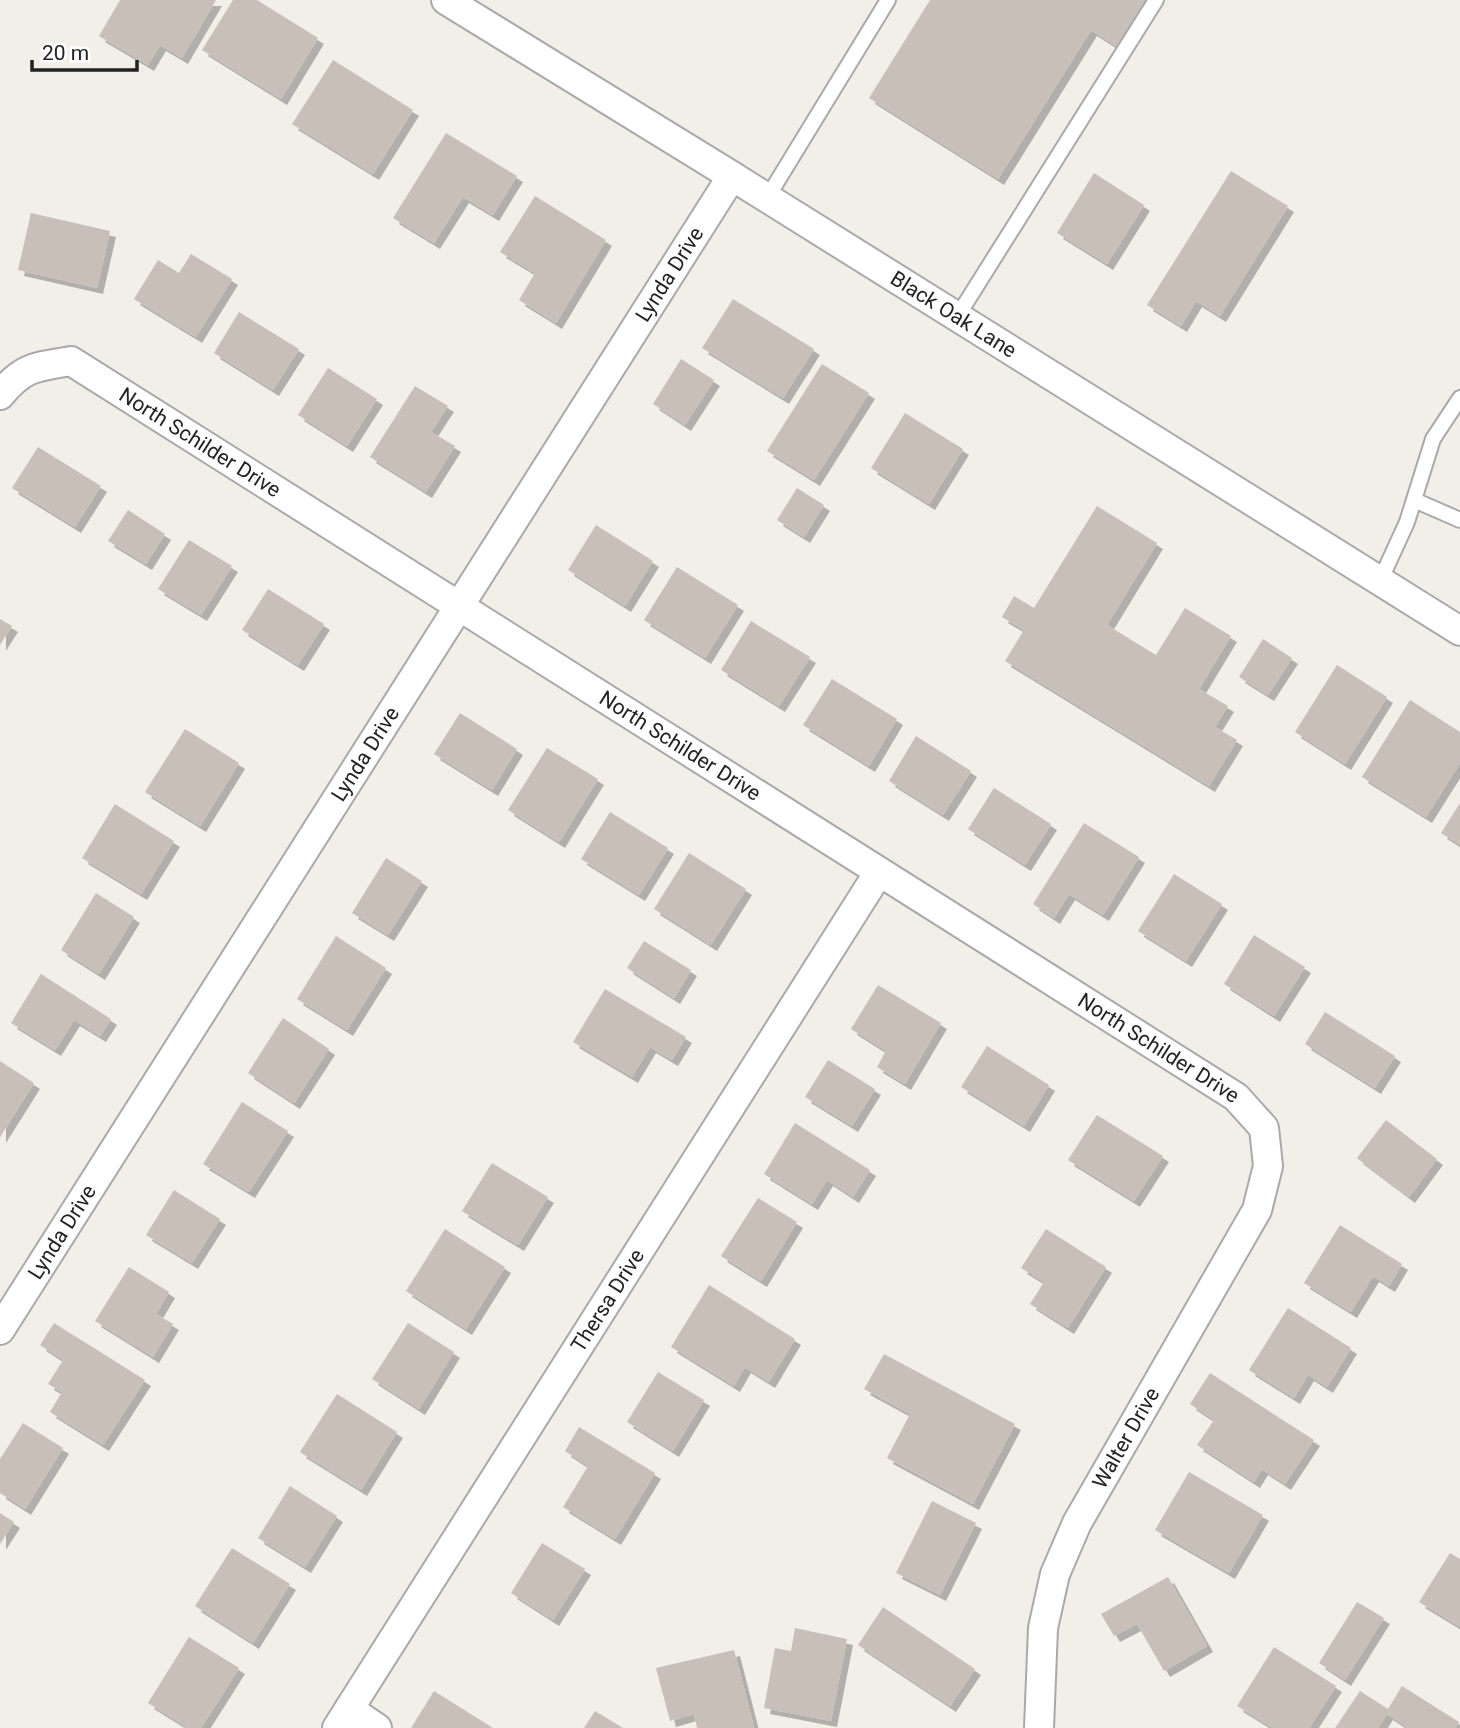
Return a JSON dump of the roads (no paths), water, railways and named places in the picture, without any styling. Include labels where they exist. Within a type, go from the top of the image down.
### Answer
[{"type":"street","name":"Black Oak Lane","points":[[446,0],[1460,631]]},
{"type":"street","name":"Lynda Drive","points":[[0,1330],[732,176]]},
{"type":"street","name":"North Schilder Drive","points":[[0,395],[11,381],[33,367],[71,361],[1236,1097],[1264,1128],[1268,1166]]},
{"type":"street","name":"Thersa Drive","points":[[343,1719],[879,872]]},
{"type":"street","name":"Walter Drive","points":[[1039,1728],[1043,1628],[1055,1574],[1077,1523],[1257,1210],[1268,1166]]},
{"type":"street","points":[[343,1719],[377,1728]]},
{"type":"lane","points":[[767,198],[888,0]]},
{"type":"lane","points":[[957,317],[1156,0]]},
{"type":"lane","points":[[1380,581],[1407,522],[1433,439],[1456,413],[1460,398]]},
{"type":"lane","points":[[1414,500],[1460,520]]}]
